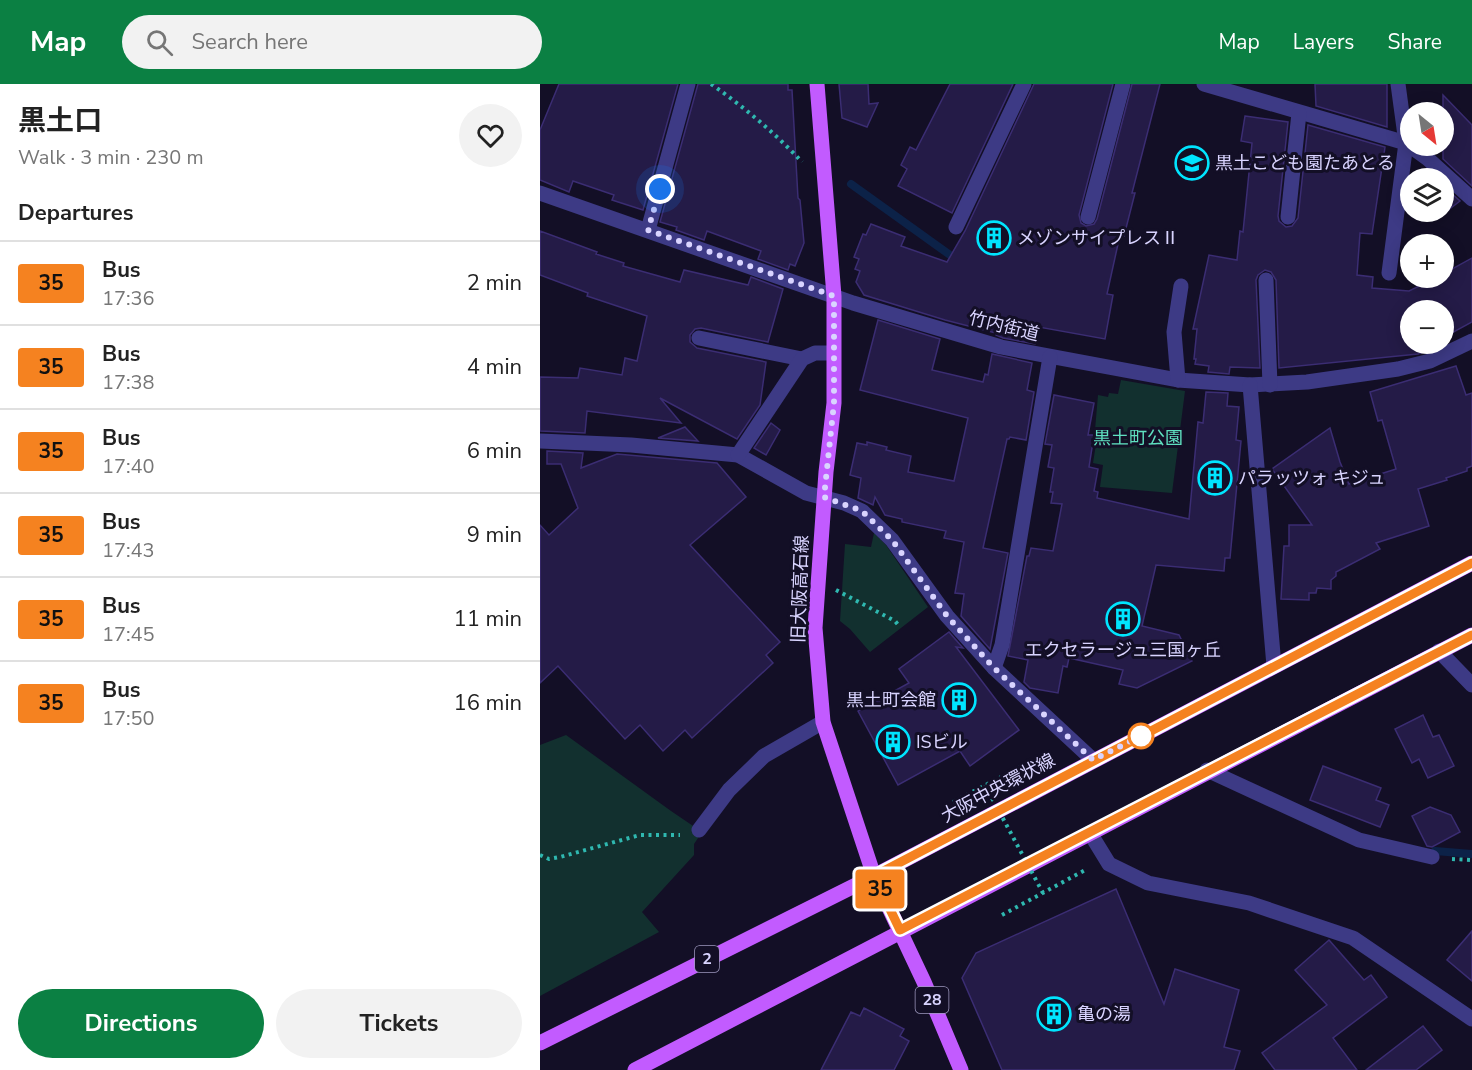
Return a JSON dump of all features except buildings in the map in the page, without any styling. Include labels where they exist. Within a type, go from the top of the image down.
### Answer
[{"type":"main road","name":"旧大阪高石線","points":[[817,84],[834,296],[834,403],[824,497],[815,628],[823,722],[874,876],[961,1070]]},
{"type":"main road","name":"大阪中央環状線","points":[[540,1043],[874,876],[1472,563]]},
{"type":"main road","points":[[635,1070],[1207,770],[1472,635]]},
{"type":"street","points":[[648,230],[688,84]]},
{"type":"street","points":[[956,227],[1024,84]]},
{"type":"street","points":[[1088,217],[1124,84]]},
{"type":"street","points":[[1204,84],[1400,141]]},
{"type":"street","points":[[1398,84],[1400,102]]},
{"type":"street","points":[[1288,217],[1299,113]]},
{"type":"street","points":[[1389,273],[1404,156]]},
{"type":"street","points":[[1424,156],[1472,199]]},
{"type":"street","name":"竹内街道","points":[[540,193],[834,296],[1000,347],[1178,380],[1250,385],[1307,382],[1398,369],[1430,361],[1472,341]]},
{"type":"street","points":[[1266,280],[1270,385]]},
{"type":"street","points":[[1178,380],[1174,332],[1181,286]]},
{"type":"street","points":[[699,338],[802,359]]},
{"type":"street","points":[[738,455],[802,359],[815,353],[833,352]]},
{"type":"street","points":[[994,668],[1002,645],[1050,357]]},
{"type":"street","points":[[1250,385],[1274,666]]},
{"type":"street","points":[[540,441],[631,445],[738,455],[806,493],[862,511],[892,540],[947,616],[994,668],[1093,760]]},
{"type":"street","points":[[1439,651],[1472,685]]},
{"type":"street","points":[[699,830],[729,790],[764,756],[823,722]]},
{"type":"street","points":[[1207,770],[1359,840],[1432,857]]},
{"type":"street","points":[[1090,833],[1109,864],[1148,883],[1249,903],[1353,938],[1472,1019]]},
{"type":"path","points":[[711,84],[782,140],[803,162]]},
{"type":"path","points":[[818,588],[836,590],[895,621],[900,627]]},
{"type":"path","points":[[952,802],[1030,762]]},
{"type":"path","points":[[985,785],[1042,893]]},
{"type":"path","points":[[540,855],[549,859],[640,836],[670,834],[694,836],[699,830]]},
{"type":"path","points":[[1002,915],[1087,869]]},
{"type":"green space","name":"黒土町公園","points":[[1121,380],[1185,391],[1172,493],[1100,487],[1103,465],[1093,463],[1098,431],[1095,430],[1098,395],[1108,397],[1109,393],[1118,394]]},
{"type":"green space","points":[[874,533],[886,545],[928,607],[870,652],[840,621],[845,544],[871,547]]},
{"type":"green space","points":[[566,735],[702,832],[694,844],[694,855],[642,912],[659,932],[540,996],[540,745]]},
{"type":"waterway","points":[[851,184],[957,260]]},
{"type":"waterway","points":[[1435,851],[1472,854]]},
{"type":"bus line","name":"35","points":[[1472,563],[874,876],[900,930],[1472,635]]},
{"type":"place","name":"黒土こども園たあとる","points":[[1192,163]]},
{"type":"place","name":"メゾンサイプレスⅡ","points":[[994,238]]},
{"type":"place","name":"パラッツォ キジュ","points":[[1215,478]]},
{"type":"place","name":"エクセラージュ三国ヶ丘","points":[[1123,619]]},
{"type":"place","name":"黒土町会館","points":[[959,700]]},
{"type":"place","name":"ISビル","points":[[893,742]]},
{"type":"place","name":"亀の湯","points":[[1054,1014]]},
{"type":"route","points":[[660,189],[648,230],[834,296],[834,403],[824,497],[862,511],[892,540],[947,616],[994,668],[1093,760],[1141,736]]}]
